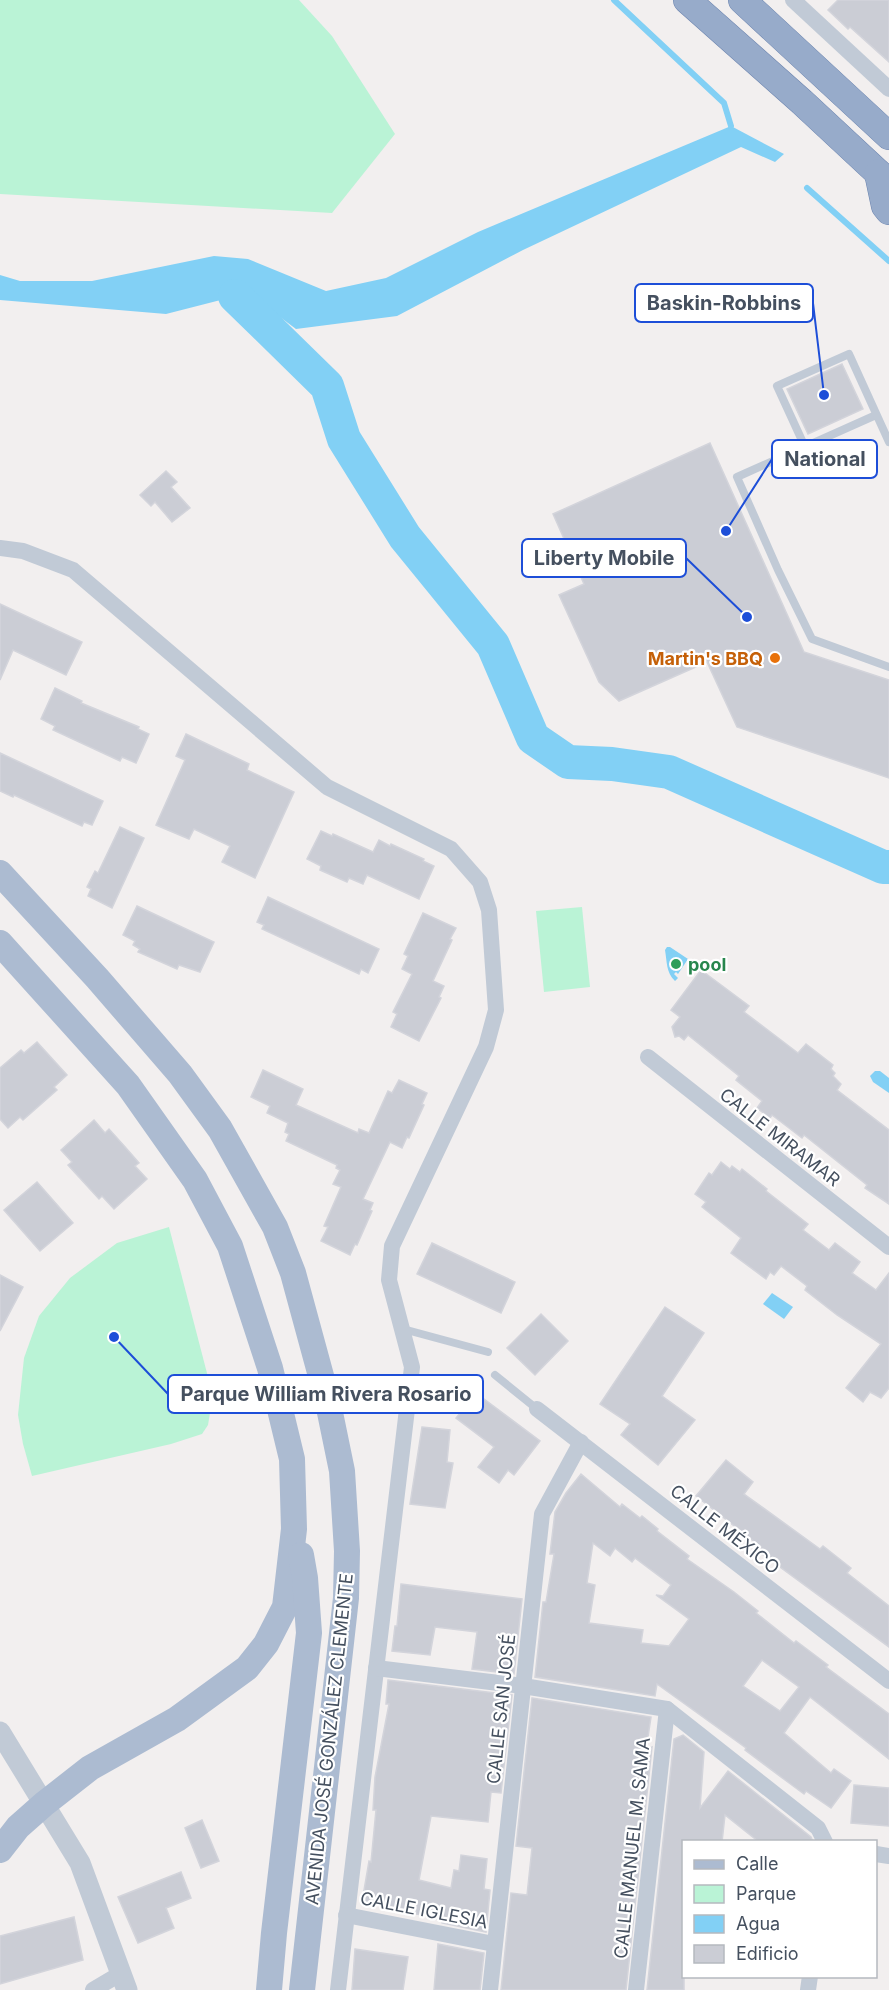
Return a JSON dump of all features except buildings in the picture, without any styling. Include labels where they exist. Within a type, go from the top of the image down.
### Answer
[{"type":"highway","points":[[687,0],[884,178],[885,206],[889,211]]},
{"type":"highway","points":[[742,0],[889,136]]},
{"type":"main road","name":"AVENIDA JOSÉ GONZÁLEZ CLEMENTE","points":[[0,873],[97,978],[180,1074],[220,1129],[274,1227],[286,1254],[327,1398],[342,1471],[347,1551],[346,1598],[302,1990]]},
{"type":"main road","name":"AVENIDA JOSÉ GONZÁLEZ CLEMENTE","points":[[0,943],[128,1085],[195,1180],[230,1246],[270,1368],[292,1459],[294,1529],[285,1608],[267,1644],[247,1668],[177,1719],[90,1768],[18,1827],[0,1850]]},
{"type":"main road","name":"AVENIDA JOSÉ GONZÁLEZ CLEMENTE","points":[[269,1990],[309,1634],[305,1578],[299,1542],[294,1529]]},
{"type":"street","points":[[793,0],[889,89]]},
{"type":"street","points":[[0,548],[22,551],[73,570],[327,787],[451,849],[480,882],[489,910],[496,1010],[486,1047],[392,1246],[389,1280],[412,1367],[338,1990]]},
{"type":"street","name":"CALLE MIRAMAR","points":[[648,1057],[889,1247]]},
{"type":"street","name":"CALLE MÉXICO","points":[[537,1409],[889,1681]]},
{"type":"street","name":"CALLE SAN JOSÉ","points":[[490,1990],[542,1514],[581,1442]]},
{"type":"street","points":[[376,1668],[524,1686],[667,1709],[818,1828],[824,1840]]},
{"type":"street","name":"CALLE MANUEL M. SAMA","points":[[636,1990],[667,1709]]},
{"type":"street","points":[[0,1732],[80,1863],[124,1982],[93,1990]]},
{"type":"street","name":"CALLE IGLESIA","points":[[346,1915],[494,1944]]},
{"type":"lane","points":[[805,447],[777,386],[849,354],[889,442]]},
{"type":"lane","points":[[876,415],[737,477],[778,570],[812,639],[889,667]]},
{"type":"lane","points":[[402,1329],[488,1352]]},
{"type":"lane","points":[[495,1375],[537,1409]]},
{"type":"green space","points":[[0,0],[299,0],[332,36],[395,134],[332,213],[0,194]]},
{"type":"green space","points":[[582,907],[590,987],[544,992],[536,911]]},
{"type":"green space","points":[[169,1227],[208,1377],[210,1413],[208,1425],[202,1434],[171,1444],[32,1476],[18,1415],[24,1358],[39,1316],[70,1278],[117,1243]]},
{"type":"water","points":[[731,126],[784,154],[775,162],[741,147],[523,250],[397,316],[296,329],[248,293],[166,314],[0,300],[0,275],[20,281],[92,281],[214,256],[248,259],[326,291],[386,278],[478,232]]},
{"type":"water","name":"pool","points":[[667,947],[688,959],[678,974],[676,972],[674,974],[678,978],[675,981],[667,967],[665,950]]},
{"type":"water","points":[[875,1071],[880,1071],[889,1078],[889,1093],[873,1082],[870,1076]]},
{"type":"water","points":[[772,1293],[793,1307],[784,1319],[763,1304]]},
{"type":"waterway","points":[[614,0],[724,103],[731,126]]},
{"type":"waterway","points":[[807,188],[889,261]]},
{"type":"waterway","points":[[235,296],[327,386],[344,439],[405,537],[493,645],[533,738],[568,762],[612,764],[669,772],[883,867],[889,867]]},
{"type":"place","name":"Baskin-Robbins","points":[[824,395]]},
{"type":"place","name":"National","points":[[726,531]]},
{"type":"place","name":"Liberty Mobile","points":[[747,617]]},
{"type":"place","name":"Martin's BBQ","points":[[775,658]]},
{"type":"place","name":"pool","points":[[676,964]]},
{"type":"place","name":"Parque William Rivera Rosario","points":[[114,1337]]}]
